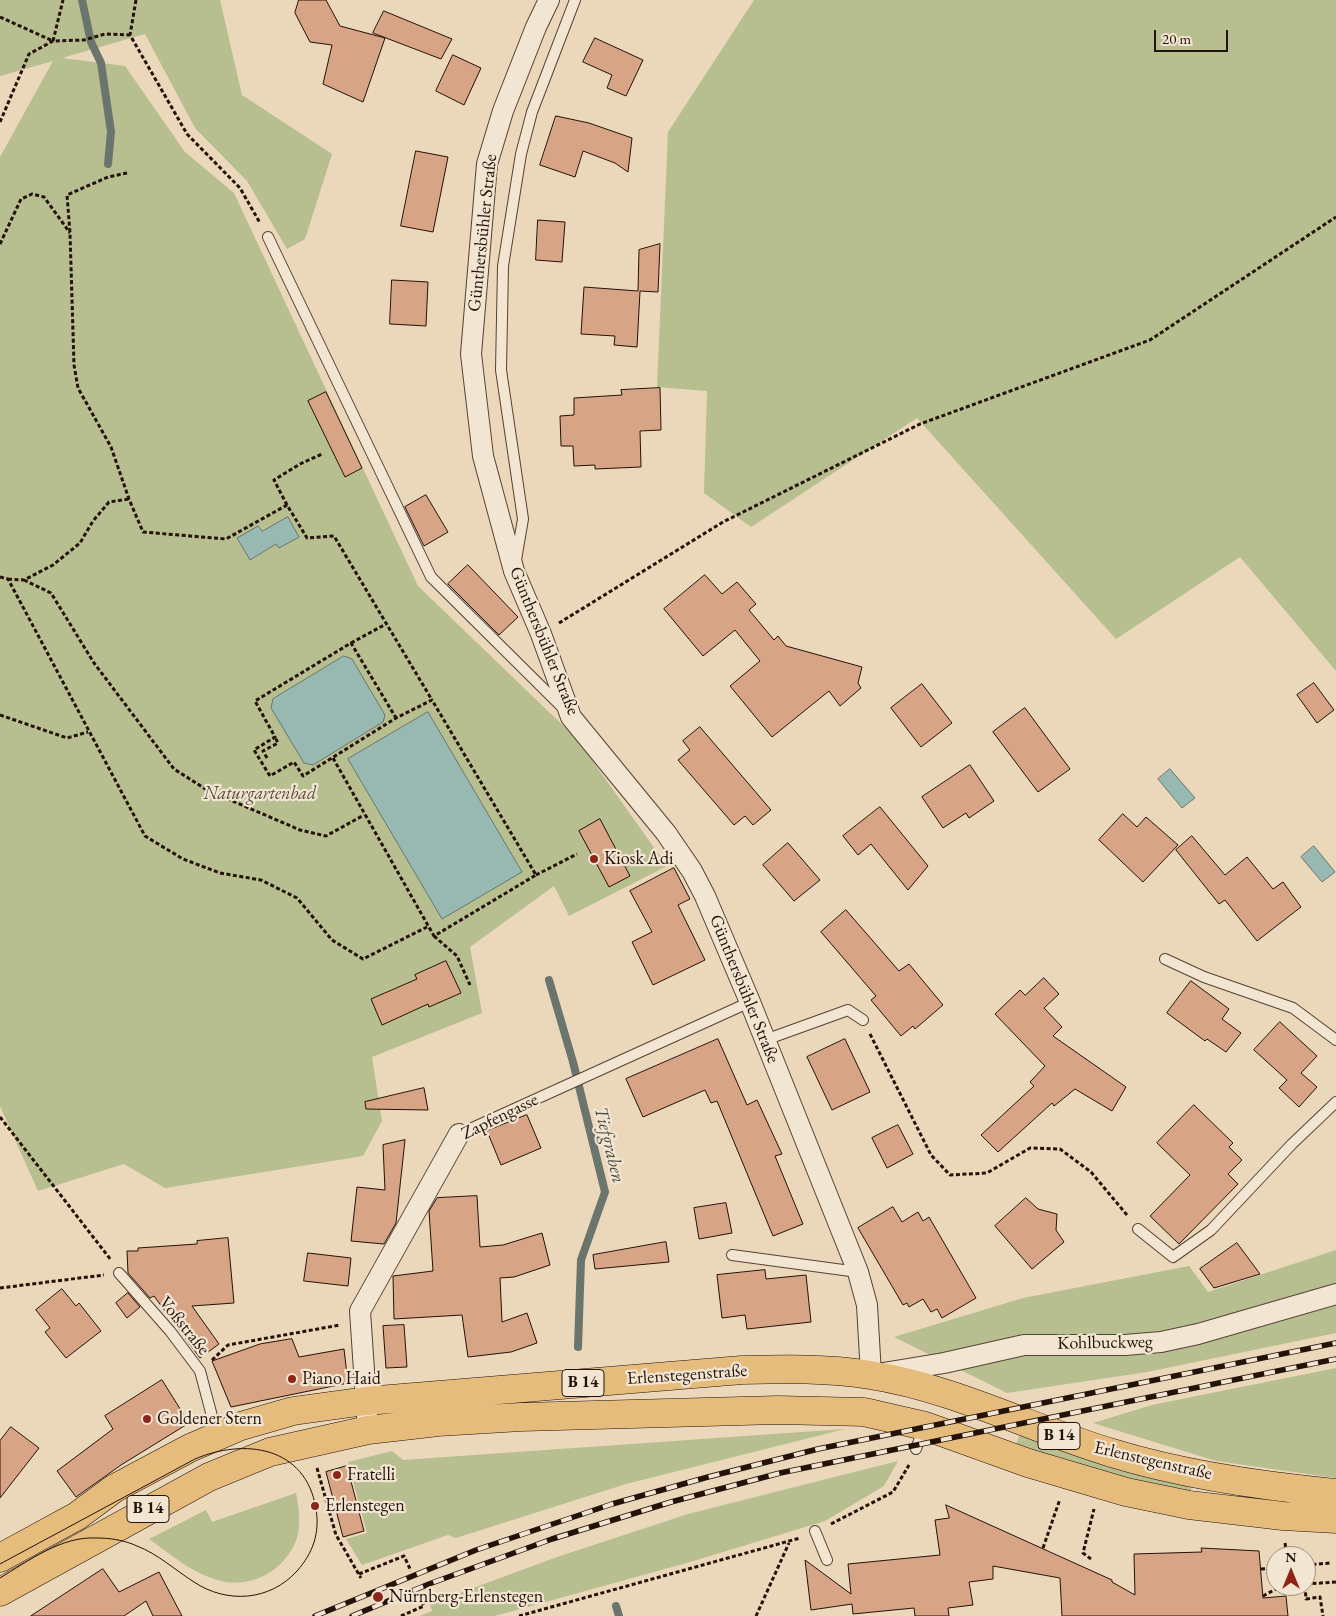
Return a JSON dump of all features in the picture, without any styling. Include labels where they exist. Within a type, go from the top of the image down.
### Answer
[{"type":"main road","name":"Erlenstegenstraße","points":[[0,1558],[77,1516],[116,1488],[217,1435],[293,1411],[366,1401],[742,1370],[801,1369],[871,1375],[943,1394],[1113,1454],[1250,1482],[1336,1493]]},
{"type":"main road","points":[[864,1412],[871,1375]]},
{"type":"main road","points":[[520,1388],[520,1417]]},
{"type":"main road","name":"Erlenstegenstraße","points":[[0,1592],[209,1477],[270,1452],[368,1430],[438,1422],[520,1417],[778,1410],[864,1412],[920,1437],[1028,1463],[1117,1490],[1189,1505],[1249,1513],[1336,1519]]},
{"type":"main road","points":[[1249,1513],[1250,1482]]},
{"type":"street","name":"Günthersbühler Straße","points":[[549,0],[536,27],[503,111],[487,164],[471,354],[482,456],[514,570],[541,634],[571,717],[666,833],[692,871],[705,896],[750,1002],[858,1272],[866,1305],[871,1375]]},
{"type":"street","name":"Zapfengasse","points":[[368,1430],[360,1310],[459,1134]]},
{"type":"street","name":"Kohlbuckweg","points":[[871,1375],[944,1363],[1024,1346],[1125,1345],[1161,1342],[1198,1334],[1336,1294]]},
{"type":"lane","points":[[514,570],[523,519],[501,370],[503,266],[520,154],[532,112],[575,0]]},
{"type":"lane","points":[[268,237],[431,577],[571,717]]},
{"type":"lane","points":[[1164,959],[1204,977],[1292,1008],[1336,1040]]},
{"type":"lane","name":"Zapfengasse","points":[[459,1134],[750,1002]]},
{"type":"lane","points":[[765,1040],[848,1010],[863,1020]]},
{"type":"lane","points":[[1138,1229],[1173,1257],[1211,1230],[1292,1144],[1336,1102]]},
{"type":"lane","points":[[732,1255],[858,1272]]},
{"type":"lane","name":"Voßstraße","points":[[119,1273],[170,1331],[200,1371],[217,1435]]},
{"type":"lane","points":[[815,1531],[827,1560]]},
{"type":"path","points":[[0,122],[29,54],[53,41],[63,0]]},
{"type":"path","points":[[136,0],[130,35],[188,134],[240,188],[268,237]]},
{"type":"path","points":[[0,17],[53,41],[84,40],[105,34],[130,35]]},
{"type":"path","points":[[127,173],[108,177],[67,195],[74,365],[78,388],[111,447],[143,532],[226,539],[287,505]]},
{"type":"path","points":[[0,244],[22,200],[32,194],[44,197],[70,233]]},
{"type":"path","points":[[541,634],[723,522],[920,424],[1150,340],[1336,217]]},
{"type":"path","points":[[322,454],[300,464],[274,480],[307,538],[334,536],[536,875]]},
{"type":"path","points":[[24,580],[53,565],[80,543],[109,502],[129,499]]},
{"type":"path","points":[[0,577],[24,580],[52,593],[94,663],[174,769],[207,790],[300,830],[326,836],[364,815]]},
{"type":"path","points":[[8,579],[145,836],[183,859],[220,872],[261,880],[297,898],[332,940],[363,959],[427,927]]},
{"type":"path","points":[[267,758],[263,751],[278,743],[255,701],[386,624]]},
{"type":"path","points":[[351,643],[396,718]]},
{"type":"path","points":[[275,737],[254,750],[270,776],[294,762],[303,776],[396,718],[432,700]]},
{"type":"path","points":[[0,714],[67,738],[88,732]]},
{"type":"path","points":[[333,758],[427,927],[434,936],[457,956],[470,985]]},
{"type":"path","points":[[434,936],[536,875],[577,854]]},
{"type":"path","points":[[863,1020],[931,1155],[950,1174],[987,1173],[1030,1148],[1060,1150],[1091,1172],[1138,1229]]},
{"type":"path","points":[[0,1118],[83,1222],[119,1273],[0,1288]]},
{"type":"path","points":[[200,1371],[228,1345],[360,1321]]},
{"type":"path","points":[[519,1616],[789,1542],[851,1516],[893,1492],[920,1437]]},
{"type":"path","points":[[304,1443],[306,1451],[319,1471],[336,1535],[360,1576],[404,1556],[410,1571]]},
{"type":"path","points":[[1043,1548],[1060,1497]]},
{"type":"path","points":[[1091,1559],[1083,1553],[1094,1508]]},
{"type":"path","points":[[1285,1537],[1285,1546]]},
{"type":"path","points":[[756,1616],[789,1542]]},
{"type":"path","points":[[1316,1564],[1330,1563]]},
{"type":"path","points":[[1261,1569],[1266,1569]]},
{"type":"path","points":[[1316,1584],[1336,1582]]},
{"type":"path","points":[[401,1616],[424,1606],[418,1594]]},
{"type":"path","points":[[1306,1596],[1306,1599],[1320,1597],[1323,1616]]},
{"type":"green space","name":"Naturgartenbad","points":[[0,0],[220,0],[242,95],[332,154],[305,239],[287,249],[247,181],[195,128],[145,34],[62,58],[125,66],[185,152],[234,193],[418,586],[577,739],[667,866],[569,916],[554,886],[470,947],[482,1013],[372,1057],[382,1121],[363,1156],[165,1188],[124,1164],[38,1191],[0,1106],[0,157],[53,61],[0,76]]},
{"type":"green space","points":[[754,0],[1336,0],[1336,671],[1240,557],[1116,639],[917,418],[751,527],[704,493],[707,391],[657,387],[668,132]]},
{"type":"green space","points":[[1336,1250],[1336,1333],[1147,1372],[1007,1393],[894,1337],[1023,1298],[1189,1266],[1208,1292]]},
{"type":"green space","points":[[1336,1368],[1336,1478],[1216,1461],[1093,1423],[1152,1405]]},
{"type":"green space","points":[[845,1429],[626,1484],[456,1538],[448,1535],[362,1565],[346,1539],[367,1533],[348,1462],[392,1451],[403,1460]]},
{"type":"green space","points":[[1020,1434],[1192,1484],[1190,1498],[1014,1449]]},
{"type":"green space","points":[[898,1461],[884,1486],[825,1521],[690,1562],[495,1616],[420,1616],[432,1611],[430,1604],[557,1557],[688,1514]]},
{"type":"green space","points":[[296,1493],[299,1526],[297,1538],[291,1550],[274,1569],[264,1576],[252,1580],[227,1582],[205,1576],[180,1562],[149,1539],[206,1510],[212,1522]]},
{"type":"water","points":[[288,517],[299,537],[279,548],[276,544],[250,560],[237,538],[258,526],[262,531]]},
{"type":"water","points":[[344,656],[352,659],[385,715],[383,722],[313,765],[304,763],[271,708],[273,699]]},
{"type":"water","points":[[428,712],[522,872],[442,919],[348,759]]},
{"type":"water","points":[[1170,769],[1195,798],[1182,808],[1158,779]]},
{"type":"water","points":[[1314,846],[1335,872],[1322,882],[1301,857]]},
{"type":"building","points":[[299,0],[326,0],[340,26],[385,38],[363,102],[323,84],[332,45],[310,42],[295,13]]},
{"type":"building","points":[[384,11],[452,39],[441,59],[373,33]]},
{"type":"building","points":[[595,38],[643,60],[626,96],[607,88],[612,75],[583,62]]},
{"type":"building","points":[[453,55],[481,68],[464,105],[436,91]]},
{"type":"building","points":[[556,116],[589,123],[632,138],[628,172],[615,163],[583,151],[575,177],[540,165]]},
{"type":"building","points":[[416,151],[448,157],[433,232],[401,226]]},
{"type":"building","points":[[538,220],[565,222],[562,262],[536,260]]},
{"type":"building","points":[[660,244],[658,292],[640,291],[637,347],[614,345],[615,336],[581,334],[584,287],[638,291],[639,250]]},
{"type":"building","points":[[392,280],[428,282],[426,326],[390,324]]},
{"type":"building","points":[[660,388],[661,430],[640,431],[641,467],[595,469],[595,465],[574,466],[573,446],[561,446],[560,416],[574,415],[574,398],[622,395],[621,390]]},
{"type":"building","points":[[326,392],[362,468],[345,477],[308,401]]},
{"type":"building","points":[[426,495],[448,532],[424,546],[405,507]]},
{"type":"building","points":[[468,565],[518,617],[499,635],[448,584]]},
{"type":"building","points":[[705,575],[722,594],[737,582],[756,604],[749,610],[774,640],[778,636],[786,646],[862,667],[858,683],[861,688],[840,706],[829,691],[772,737],[730,686],[760,661],[735,630],[703,656],[664,609]]},
{"type":"building","points":[[1314,683],[1334,710],[1317,723],[1297,695]]},
{"type":"building","points":[[922,684],[952,723],[921,747],[891,708]]},
{"type":"building","points":[[1025,708],[1070,769],[1038,792],[993,732]]},
{"type":"building","points":[[700,727],[771,810],[753,825],[745,816],[734,825],[678,760],[690,750],[683,741]]},
{"type":"building","points":[[970,765],[994,801],[969,818],[966,813],[943,828],[922,797]]},
{"type":"building","points":[[880,807],[928,866],[908,890],[871,844],[858,855],[843,836]]},
{"type":"building","points":[[1123,814],[1137,827],[1146,817],[1178,845],[1143,882],[1099,840]]},
{"type":"building","points":[[600,819],[630,876],[609,887],[579,831]]},
{"type":"building","points":[[1192,836],[1225,875],[1247,857],[1273,889],[1283,882],[1301,907],[1257,941],[1225,900],[1219,904],[1176,850]]},
{"type":"building","points":[[788,843],[820,880],[794,901],[763,865]]},
{"type":"building","points":[[674,868],[690,899],[678,905],[705,960],[653,985],[632,942],[652,932],[630,891]]},
{"type":"building","points":[[846,910],[899,971],[909,964],[943,1005],[915,1029],[913,1026],[901,1036],[871,1000],[876,996],[821,932]]},
{"type":"building","points":[[446,961],[461,993],[429,1007],[428,1004],[382,1025],[371,999],[417,979],[415,975]]},
{"type":"building","points":[[1044,978],[1059,994],[1044,1008],[1062,1027],[1053,1036],[1126,1087],[1112,1111],[1075,1089],[1054,1106],[1052,1103],[998,1152],[981,1135],[1034,1086],[1030,1082],[1045,1066],[995,1014],[1020,990],[1025,995]]},
{"type":"building","points":[[1191,981],[1229,1009],[1222,1019],[1241,1033],[1226,1052],[1207,1039],[1205,1041],[1167,1013]]},
{"type":"building","points":[[1280,1022],[1317,1056],[1301,1073],[1317,1087],[1299,1107],[1279,1088],[1287,1080],[1254,1050]]},
{"type":"building","points":[[718,1039],[747,1105],[757,1100],[782,1154],[775,1156],[803,1224],[773,1236],[717,1101],[711,1103],[705,1090],[643,1117],[626,1079]]},
{"type":"building","points":[[845,1039],[870,1092],[832,1110],[807,1057]]},
{"type":"building","points":[[424,1088],[428,1110],[366,1109],[365,1102]]},
{"type":"building","points":[[1194,1105],[1233,1143],[1229,1147],[1242,1160],[1228,1174],[1238,1184],[1179,1244],[1150,1216],[1190,1175],[1157,1143]]},
{"type":"building","points":[[527,1115],[541,1148],[501,1165],[487,1131]]},
{"type":"building","points":[[898,1125],[913,1154],[887,1168],[872,1138]]},
{"type":"building","points":[[405,1140],[396,1223],[384,1244],[351,1241],[357,1187],[385,1190],[383,1145]]},
{"type":"building","points":[[477,1196],[480,1247],[503,1245],[542,1233],[550,1265],[514,1277],[500,1278],[502,1322],[527,1313],[537,1343],[511,1352],[468,1357],[462,1315],[394,1319],[393,1276],[433,1271],[429,1211],[437,1198]]},
{"type":"building","points":[[1026,1198],[1038,1209],[1057,1214],[1056,1230],[1064,1242],[1032,1269],[995,1226]]},
{"type":"building","points":[[726,1203],[732,1233],[699,1239],[694,1208]]},
{"type":"building","points":[[893,1207],[902,1222],[918,1212],[923,1221],[929,1217],[976,1298],[942,1318],[937,1309],[931,1312],[923,1299],[909,1307],[907,1303],[903,1305],[858,1228]]},
{"type":"building","points":[[228,1238],[234,1303],[192,1306],[219,1344],[200,1358],[154,1296],[150,1298],[128,1273],[127,1251],[138,1251],[138,1248],[197,1244],[197,1241]]},
{"type":"building","points":[[666,1242],[669,1262],[595,1269],[593,1255]]},
{"type":"building","points":[[1237,1243],[1260,1274],[1214,1288],[1200,1269]]},
{"type":"building","points":[[308,1253],[351,1258],[348,1286],[304,1281]]},
{"type":"building","points":[[765,1270],[766,1279],[806,1275],[811,1322],[747,1329],[745,1315],[722,1318],[717,1275]]},
{"type":"building","points":[[62,1289],[76,1306],[79,1303],[101,1331],[66,1358],[45,1332],[50,1328],[36,1310]]},
{"type":"building","points":[[128,1293],[140,1307],[127,1318],[116,1303]]},
{"type":"building","points":[[404,1325],[407,1367],[386,1368],[383,1326]]},
{"type":"building","points":[[292,1339],[299,1357],[344,1349],[348,1383],[231,1407],[212,1361],[260,1344]]},
{"type":"building","points":[[162,1380],[189,1423],[121,1465],[76,1497],[57,1471],[113,1429],[105,1416]]},
{"type":"building","points":[[11,1427],[39,1448],[0,1498],[0,1441]]},
{"type":"building","points":[[347,1466],[364,1531],[343,1537],[326,1472]]},
{"type":"building","points":[[946,1505],[1112,1580],[1112,1582],[1135,1595],[1134,1554],[1202,1552],[1201,1548],[1259,1551],[1263,1598],[1286,1596],[1288,1616],[1062,1616],[1060,1578],[993,1566],[993,1579],[969,1582],[973,1605],[948,1608],[949,1616],[915,1616],[914,1608],[853,1614],[852,1604],[811,1610],[805,1560],[851,1594],[848,1564],[940,1555],[935,1520],[949,1518]]},
{"type":"building","points":[[103,1569],[119,1592],[159,1572],[182,1616],[153,1616],[146,1601],[124,1616],[31,1616]]},
{"type":"waterway","name":"Tiefgraben","points":[[82,0],[91,42],[101,63],[111,132],[108,164]]},
{"type":"waterway","name":"Tiefgraben","points":[[549,980],[573,1062],[605,1192],[581,1260],[578,1347]]},
{"type":"waterway","name":"Tiefgraben","points":[[616,1606],[619,1616]]},
{"type":"tram line","points":[[0,1564],[195,1459],[233,1449],[252,1449],[270,1452],[286,1460],[300,1472],[310,1488],[316,1509],[316,1534],[311,1550],[303,1564],[286,1581],[274,1588],[248,1596],[220,1594],[207,1589],[145,1549],[127,1542],[106,1538],[83,1538],[58,1545],[0,1578]]},
{"type":"railway","points":[[315,1616],[476,1550],[612,1504],[708,1477],[818,1449],[1336,1343]]},
{"type":"railway","points":[[352,1616],[429,1584],[552,1539],[671,1502],[780,1473],[1336,1359]]},
{"type":"place","name":"Kiosk Adi","points":[[594,859]]},
{"type":"place","name":"Piano Haid","points":[[292,1379]]},
{"type":"place","name":"Goldener Stern","points":[[147,1419]]},
{"type":"place","name":"Fratelli","points":[[337,1475]]},
{"type":"place","name":"Erlenstegen","points":[[315,1506]]},
{"type":"place","name":"Nürnberg-Erlenstegen","points":[[378,1597]]}]
